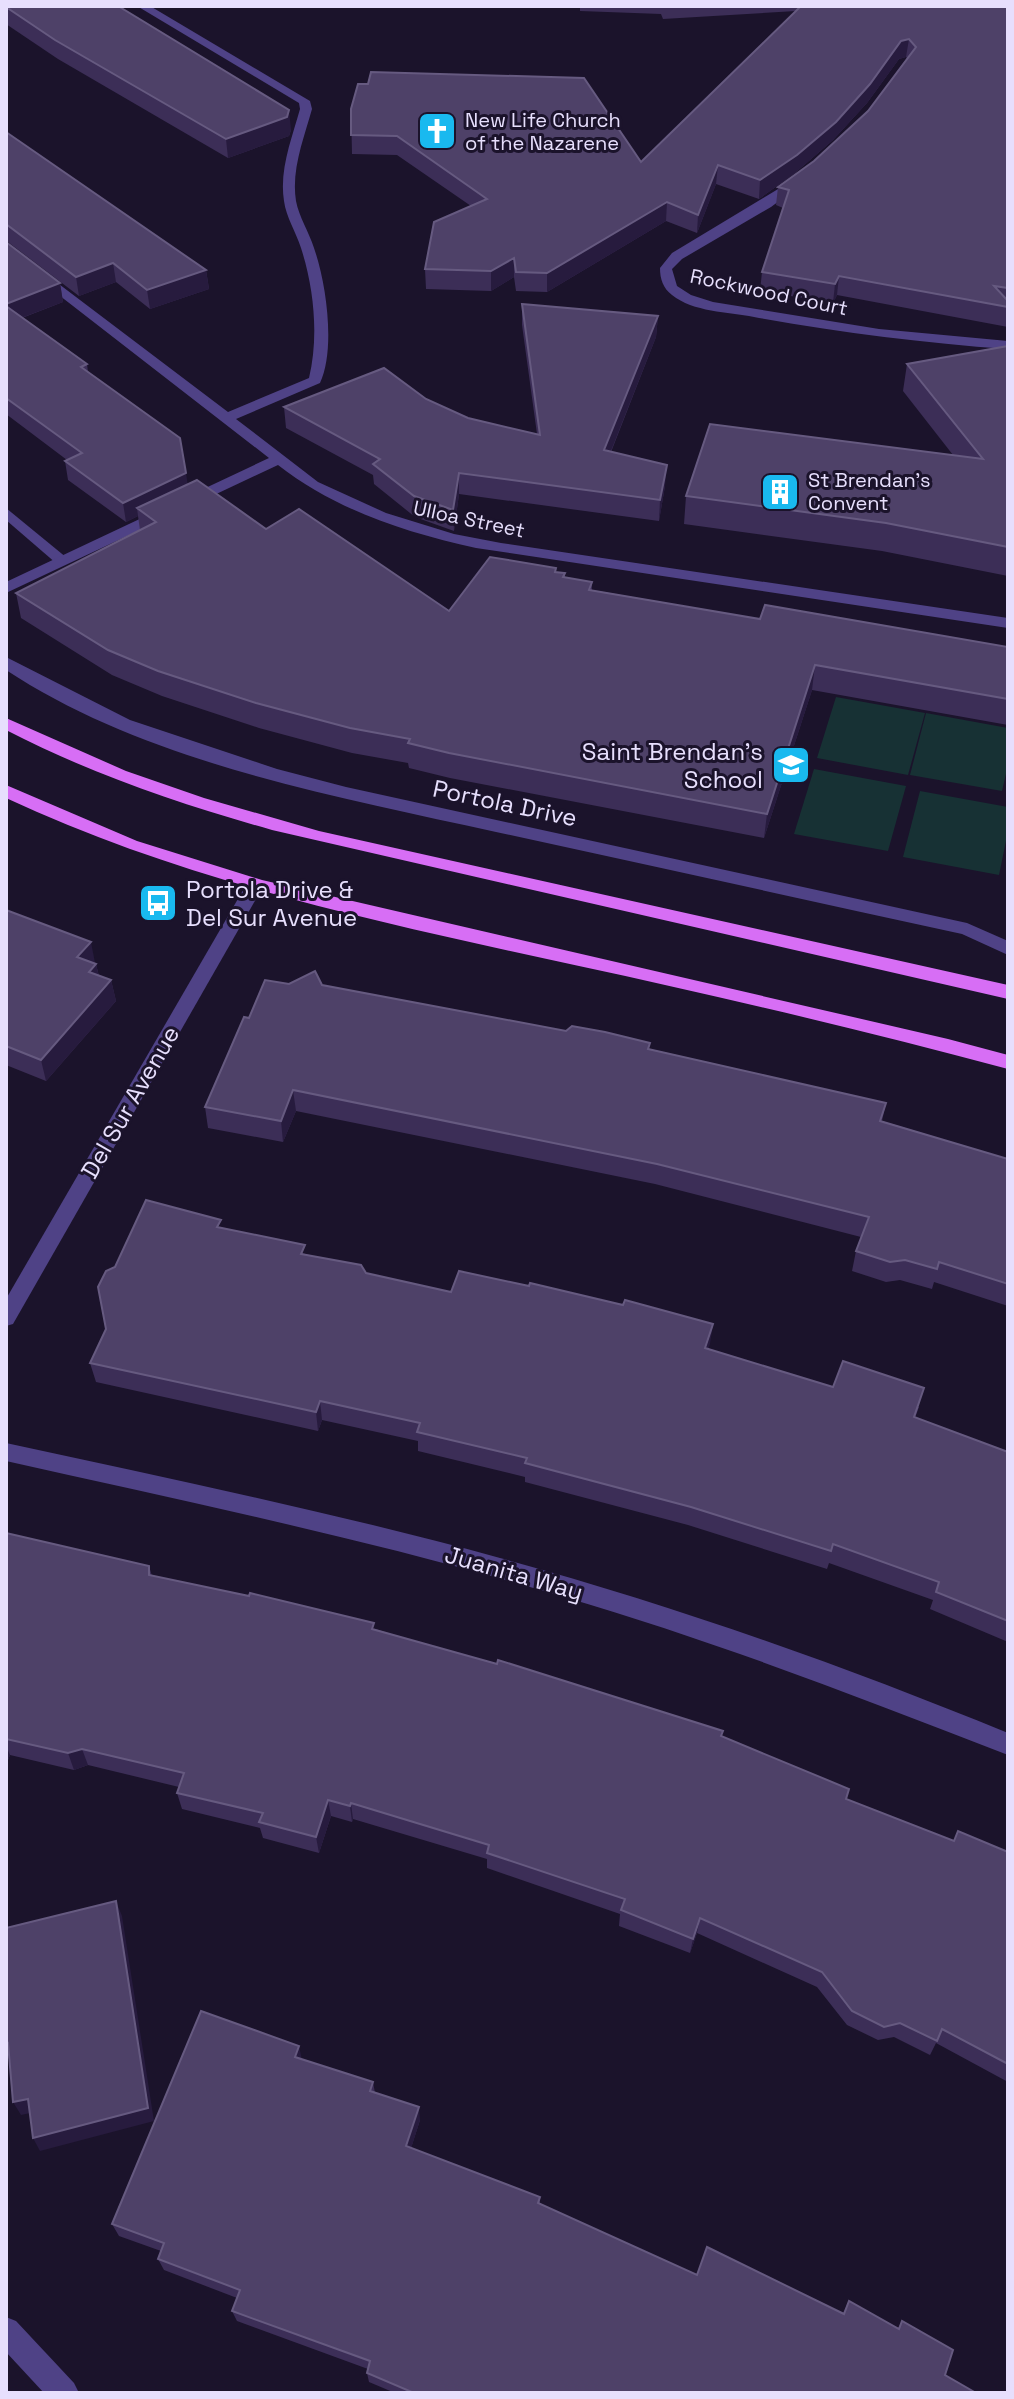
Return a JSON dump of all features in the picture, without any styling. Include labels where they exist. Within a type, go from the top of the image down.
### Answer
[{"type":"main road","points":[[6,723],[38,741],[122,778],[264,822],[1008,992]]},
{"type":"main road","points":[[6,791],[61,819],[156,855],[255,885],[672,980],[1008,1062]]},
{"type":"street","points":[[142,6],[304,101],[306,109],[290,172],[289,197],[309,252],[316,282],[320,365],[315,380],[227,418]]},
{"type":"street","name":"Rockwood Court","points":[[815,168],[767,204],[677,256],[666,268],[666,281],[677,293],[698,302],[776,317],[864,332],[1008,345]]},
{"type":"street","name":"Ulloa Street","points":[[6,248],[278,459],[313,485],[351,506],[448,538],[1008,623]]},
{"type":"street","points":[[6,588],[278,459]]},
{"type":"street","points":[[6,512],[62,561]]},
{"type":"street","name":"Portola Drive","points":[[6,662],[84,706],[162,739],[256,769],[346,793],[967,929],[1008,949]]},
{"type":"street","name":"Del Sur Avenue","points":[[6,1318],[255,885]]},
{"type":"street","name":"Juanita Way","points":[[6,1452],[368,1534],[515,1573],[794,1661],[1008,1744]]},
{"type":"street","points":[[6,2331],[64,2393]]},
{"type":"green space","points":[[836,697],[925,713],[908,775],[817,758]]},
{"type":"green space","points":[[926,713],[1008,728],[1008,765],[1002,791],[910,775]]},
{"type":"green space","points":[[814,769],[906,786],[888,851],[794,834]]},
{"type":"green space","points":[[920,791],[1008,807],[1008,831],[999,875],[903,857]]},
{"type":"building","points":[[6,6],[118,6],[289,110],[287,117],[226,139],[55,40]]},
{"type":"building","points":[[801,6],[1008,6],[1008,288],[994,286],[1008,301],[1008,307],[839,276],[835,284],[762,272],[789,190],[778,187],[814,161],[868,111],[916,47],[909,39],[901,41],[870,84],[836,122],[797,155],[760,180],[718,165],[698,215],[667,202],[547,273],[516,272],[514,258],[491,271],[425,269],[434,222],[487,199],[397,136],[351,135],[351,109],[358,84],[368,84],[371,72],[584,78],[641,162]]},
{"type":"building","points":[[6,132],[206,270],[147,290],[113,263],[76,277],[6,224]]},
{"type":"building","points":[[6,242],[60,283],[6,304]]},
{"type":"building","points":[[522,304],[658,316],[604,450],[667,465],[660,500],[459,473],[453,510],[414,496],[373,464],[380,459],[284,407],[384,368],[426,399],[468,418],[540,435]]},
{"type":"building","points":[[6,306],[87,364],[81,367],[180,438],[186,473],[123,503],[65,461],[82,453],[6,398]]},
{"type":"building","points":[[1008,346],[1008,547],[886,523],[686,496],[710,424],[983,459],[907,364]]},
{"type":"building","points":[[197,480],[266,529],[299,509],[449,611],[490,557],[556,568],[555,572],[565,573],[563,577],[592,582],[589,590],[760,619],[765,605],[1008,647],[1008,699],[815,665],[767,814],[449,753],[408,743],[410,739],[350,728],[256,703],[158,671],[108,650],[16,593],[156,522],[137,508]]},
{"type":"building","points":[[6,910],[91,942],[77,957],[96,964],[89,972],[111,980],[41,1060],[6,1046]]},
{"type":"building","points":[[315,971],[322,985],[566,1031],[572,1026],[605,1032],[650,1043],[648,1049],[886,1103],[880,1121],[1008,1159],[1008,1284],[939,1262],[937,1269],[905,1260],[890,1262],[856,1251],[869,1217],[657,1164],[293,1090],[281,1121],[205,1107],[244,1017],[249,1018],[265,980],[289,984]]},
{"type":"building","points":[[146,1200],[221,1220],[217,1227],[305,1245],[301,1254],[361,1265],[366,1273],[451,1292],[459,1271],[529,1286],[530,1283],[623,1305],[625,1300],[713,1324],[705,1348],[833,1387],[843,1361],[924,1388],[914,1417],[1008,1452],[1008,1621],[936,1592],[939,1582],[833,1544],[831,1551],[691,1507],[525,1463],[527,1458],[417,1432],[420,1423],[320,1401],[316,1412],[90,1363],[106,1329],[98,1287],[106,1271],[115,1267]]},
{"type":"building","points":[[6,1533],[149,1566],[149,1575],[249,1596],[250,1593],[374,1623],[372,1629],[497,1664],[498,1660],[723,1731],[721,1736],[849,1789],[846,1799],[954,1841],[958,1831],[1008,1852],[1008,2064],[942,2029],[937,2041],[900,2023],[884,2027],[852,2011],[822,1972],[700,1918],[693,1939],[621,1910],[625,1899],[487,1853],[489,1845],[351,1803],[350,1806],[328,1800],[316,1837],[259,1822],[263,1813],[177,1793],[184,1773],[82,1749],[68,1753],[6,1739]]},
{"type":"building","points":[[116,1901],[148,2108],[33,2138],[28,2099],[13,2102],[6,2044],[6,1928]]},
{"type":"building","points":[[201,2011],[299,2046],[295,2057],[373,2082],[370,2091],[419,2107],[406,2146],[540,2197],[538,2203],[697,2275],[707,2247],[844,2314],[849,2301],[899,2329],[902,2321],[953,2350],[945,2375],[976,2393],[414,2393],[367,2373],[370,2361],[232,2311],[240,2290],[158,2259],[164,2243],[112,2224]]},
{"type":"place","name":"New Life Church of the Nazarene","points":[[437,131]]},
{"type":"place","name":"St Brendan's Convent","points":[[780,492]]},
{"type":"place","name":"Saint Brendan's School","points":[[791,765]]},
{"type":"place","name":"Portola Drive & Del Sur Avenue","points":[[158,903]]}]
